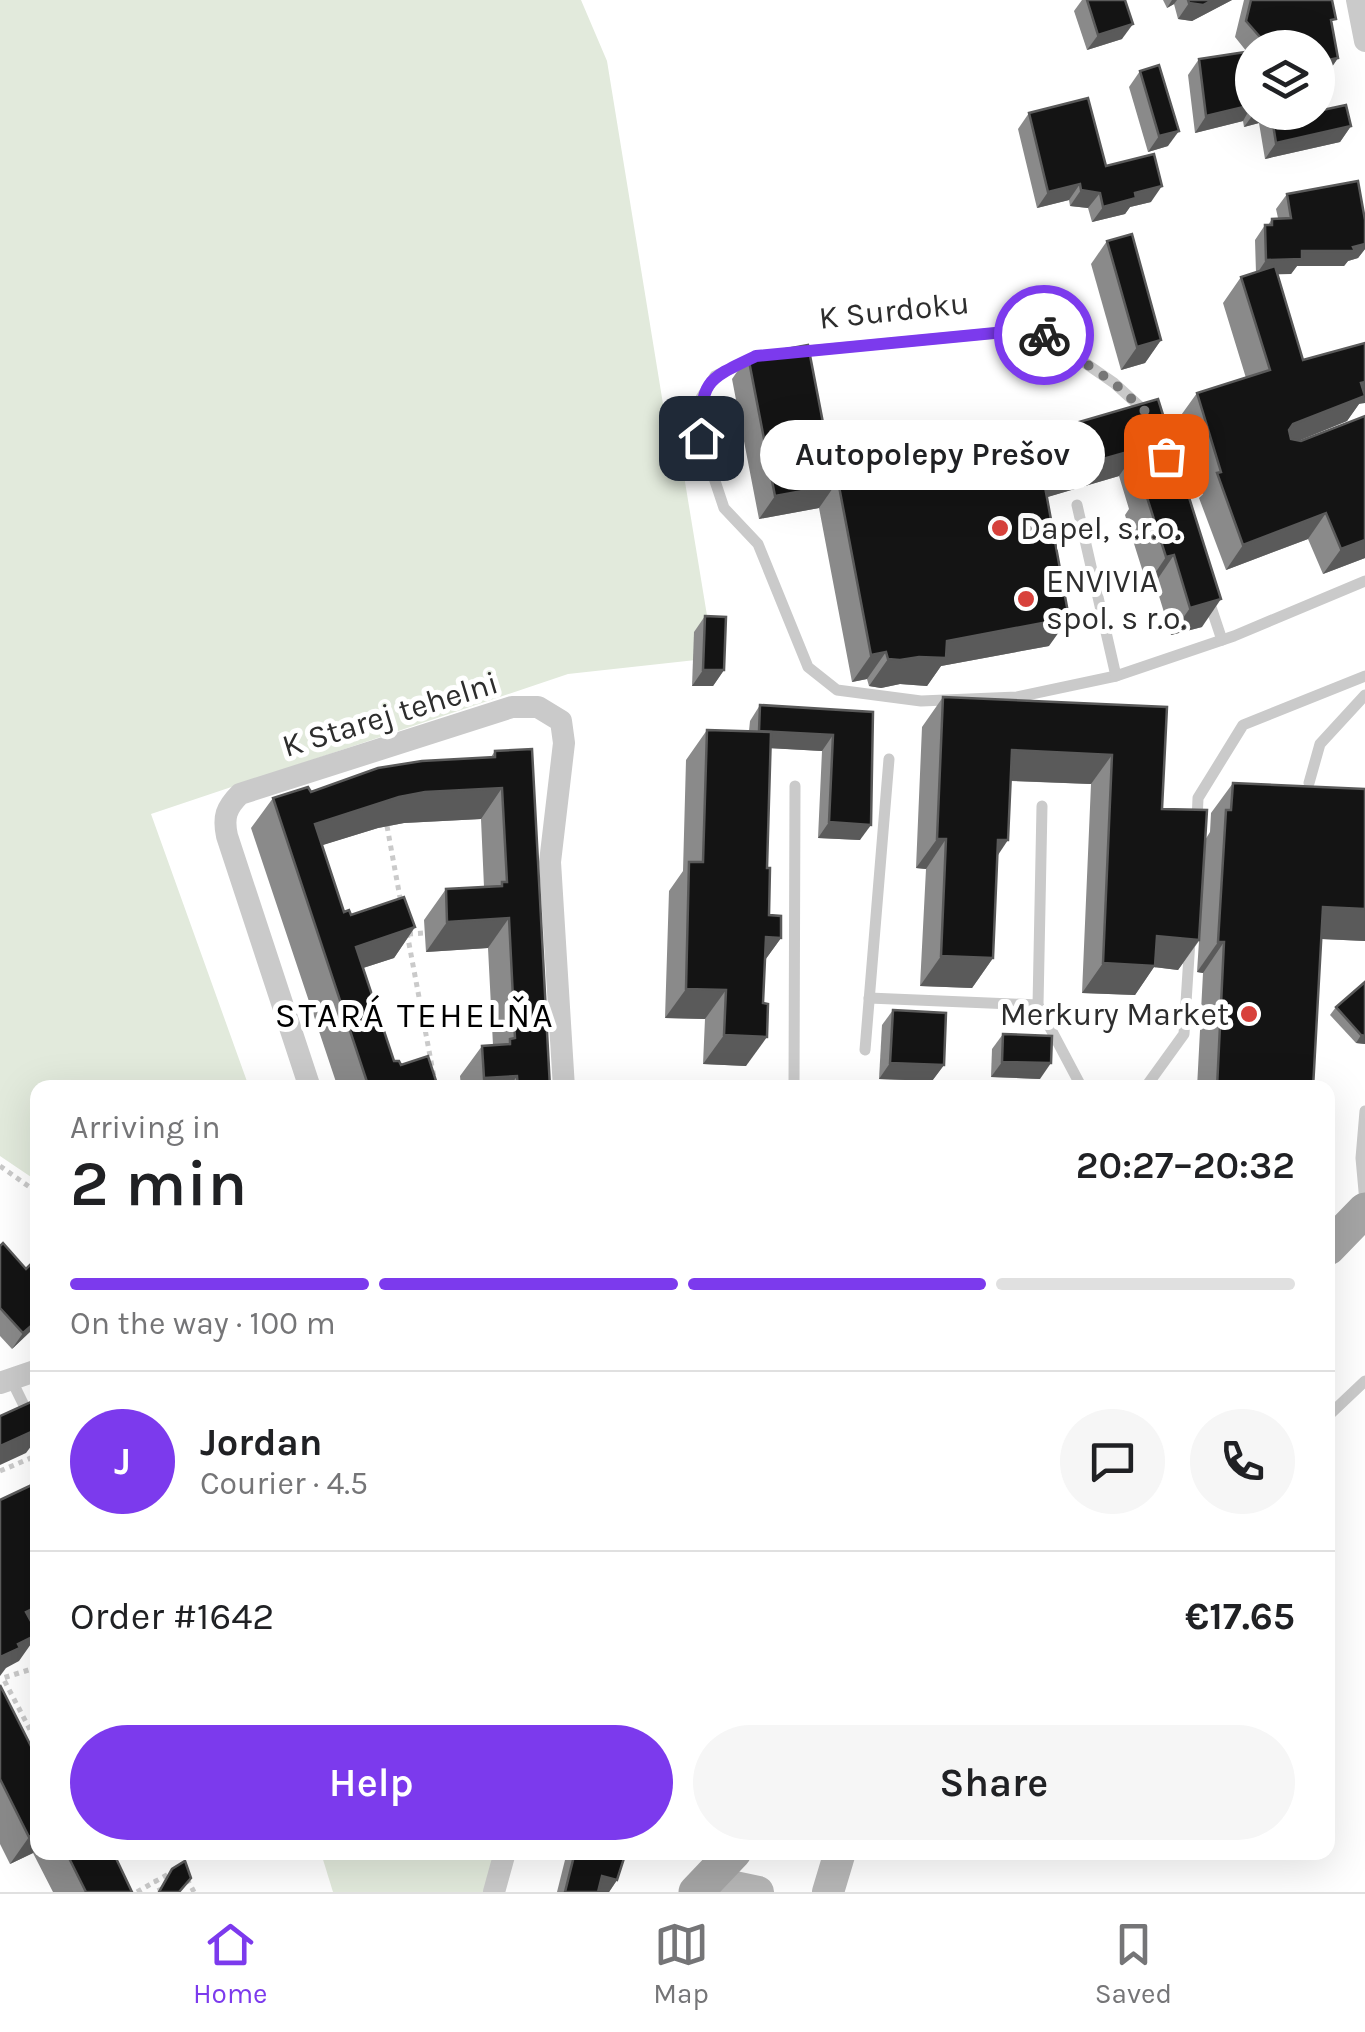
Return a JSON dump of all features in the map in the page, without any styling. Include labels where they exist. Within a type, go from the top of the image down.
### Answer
[{"type":"main road","points":[[1335,1241],[1365,1210]]},
{"type":"street","points":[[1356,0],[1365,41]]},
{"type":"street","name":"K Starej tehelni","points":[[307,1080],[227,836],[224,819],[228,806],[240,794],[512,707],[538,707],[561,721],[564,743],[550,862],[564,1080]]},
{"type":"street","points":[[6,1381],[30,1373]]},
{"type":"street","points":[[494,1892],[503,1860]]},
{"type":"street","points":[[828,1892],[838,1860]]},
{"type":"street","points":[[712,1873],[758,1892]]},
{"type":"lane","name":"K Surdoku","points":[[791,352],[1036,329],[1114,383],[1157,422]]},
{"type":"lane","points":[[774,354],[756,356],[715,376],[701,398],[701,438],[724,508],[758,544],[808,667],[822,680],[851,694],[921,701],[1017,696],[1116,676],[1222,640],[1365,581]]},
{"type":"lane","points":[[1077,505],[1116,676]]},
{"type":"lane","points":[[1206,591],[1222,640]]},
{"type":"lane","points":[[1196,838],[1198,798],[1243,724],[1365,676]]},
{"type":"lane","points":[[1309,783],[1320,744],[1365,695]]},
{"type":"lane","points":[[865,1050],[888,759]]},
{"type":"lane","points":[[794,1080],[796,786]]},
{"type":"lane","points":[[1042,806],[1038,1005],[1078,1080]]},
{"type":"lane","points":[[1151,1080],[1184,1034],[1190,936]]},
{"type":"lane","points":[[869,998],[1038,1005]]},
{"type":"lane","points":[[1365,1111],[1360,1158],[1365,1202]]},
{"type":"lane","points":[[6,1381],[30,1421]]},
{"type":"lane","points":[[1335,1409],[1365,1381]]},
{"type":"path","points":[[387,826],[434,1080]]},
{"type":"path","points":[[398,937],[425,933]]},
{"type":"path","points":[[0,1166],[30,1187]]},
{"type":"path","points":[[0,1471],[30,1459]]},
{"type":"path","points":[[30,1670],[4,1678],[30,1729]]},
{"type":"path","points":[[137,1892],[181,1868],[194,1892]]},
{"type":"path","points":[[156,1882],[162,1892]]},
{"type":"shaded area","points":[[0,0],[581,0],[607,61],[664,410],[674,415],[714,658],[568,674],[151,814],[246,1080],[30,1080],[30,1176],[0,1156]]},
{"type":"shaded area","points":[[323,1860],[494,1860],[492,1892],[333,1892]]},
{"type":"building","points":[[1087,0],[1125,0],[1133,24],[1098,35]]},
{"type":"building","points":[[1188,0],[1213,0],[1203,5]]},
{"type":"building","points":[[1251,0],[1332,0],[1336,19],[1331,20],[1333,30],[1254,30],[1246,21]]},
{"type":"building","points":[[1235,54],[1235,109],[1206,116],[1199,59]]},
{"type":"building","points":[[1159,65],[1179,131],[1159,136],[1140,71]]},
{"type":"building","points":[[1088,98],[1106,166],[1154,154],[1162,186],[1103,207],[1100,193],[1081,190],[1080,184],[1048,192],[1029,113]]},
{"type":"building","points":[[1346,105],[1351,126],[1335,130],[1335,107]]},
{"type":"building","points":[[1274,130],[1333,130],[1276,143]]},
{"type":"building","points":[[1358,181],[1365,244],[1353,247],[1355,251],[1302,251],[1302,259],[1266,260],[1265,225],[1272,225],[1272,219],[1291,218],[1287,194]]},
{"type":"building","points":[[1132,234],[1161,340],[1137,347],[1107,241]]},
{"type":"building","points":[[1275,266],[1303,360],[1365,343],[1365,382],[1361,383],[1365,396],[1293,424],[1289,430],[1291,439],[1301,441],[1365,416],[1365,540],[1341,549],[1326,513],[1243,545],[1217,473],[1221,472],[1197,393],[1270,370],[1241,277]]},
{"type":"building","points":[[808,345],[835,485],[775,496],[748,356]]},
{"type":"building","points":[[1158,399],[1221,599],[1190,608],[1174,555],[1166,557],[1144,488],[1150,486],[1138,449],[1043,476],[1069,618],[947,641],[946,658],[900,660],[888,659],[886,652],[871,655],[838,481],[1001,454],[997,437],[1037,427],[1038,434]]},
{"type":"building","points":[[705,616],[726,617],[724,670],[703,670]]},
{"type":"building","points":[[943,697],[1167,707],[1162,809],[1207,810],[1199,940],[1157,936],[1155,966],[1103,963],[1112,755],[1012,750],[1008,840],[998,840],[993,958],[941,956],[946,839],[937,839]]},
{"type":"building","points":[[760,705],[873,712],[871,825],[829,822],[833,735],[759,731]]},
{"type":"building","points":[[707,730],[771,732],[769,915],[781,916],[781,938],[766,937],[763,1003],[768,1004],[767,1037],[724,1035],[726,990],[686,989],[689,862],[703,862]]},
{"type":"building","points":[[532,749],[550,1080],[517,1080],[517,1076],[484,1078],[482,1046],[510,1044],[510,1039],[515,1038],[509,918],[447,922],[446,889],[502,886],[502,882],[507,882],[502,788],[399,797],[315,824],[344,912],[349,910],[351,915],[404,897],[415,927],[356,947],[394,1061],[401,1065],[428,1056],[436,1080],[366,1080],[273,798],[308,787],[311,792],[378,768],[495,757],[495,751]]},
{"type":"building","name":"Merkury Market","points":[[1233,783],[1365,789],[1365,909],[1323,907],[1313,1080],[1217,1080],[1224,942],[1218,942],[1226,810],[1231,810]]},
{"type":"building","points":[[1365,982],[1365,1036],[1336,1007]]},
{"type":"building","points":[[893,1010],[946,1013],[944,1065],[890,1063]]},
{"type":"building","points":[[1003,1034],[1052,1036],[1051,1063],[1002,1062]]},
{"type":"building","points":[[3,1243],[26,1269],[30,1265],[30,1327],[23,1333],[0,1308]]},
{"type":"building","points":[[30,1402],[30,1433],[0,1446],[0,1416]]},
{"type":"building","points":[[30,1486],[30,1610],[26,1612],[30,1638],[18,1644],[20,1648],[0,1657],[0,1500]]},
{"type":"building","points":[[0,1685],[30,1744],[30,1837],[0,1779]]},
{"type":"building","points":[[70,1860],[117,1860],[132,1892],[86,1892]]},
{"type":"building","points":[[573,1860],[623,1860],[617,1880],[602,1876],[598,1892],[565,1892]]},
{"type":"building","points":[[185,1861],[191,1878],[179,1892],[159,1892],[172,1869]]},
{"type":"way so far","points":[[1044,335],[1114,383],[1157,422],[1166,456]]},
{"type":"place","name":"Autopolepy Prešov","points":[[1166,456]]},
{"type":"place","name":"Dapel, s.r.o.","points":[[1000,528]]},
{"type":"place","name":"ENVIVIA spol. s r.o.","points":[[1026,599]]},
{"type":"place","name":"Merkury Market","points":[[1249,1014]]},
{"type":"district","name":"STARÁ TEHELŇA","points":[[415,1015]]},
{"type":"route","points":[[701,438],[701,398],[715,376],[756,356],[1036,329],[1044,335]]}]
